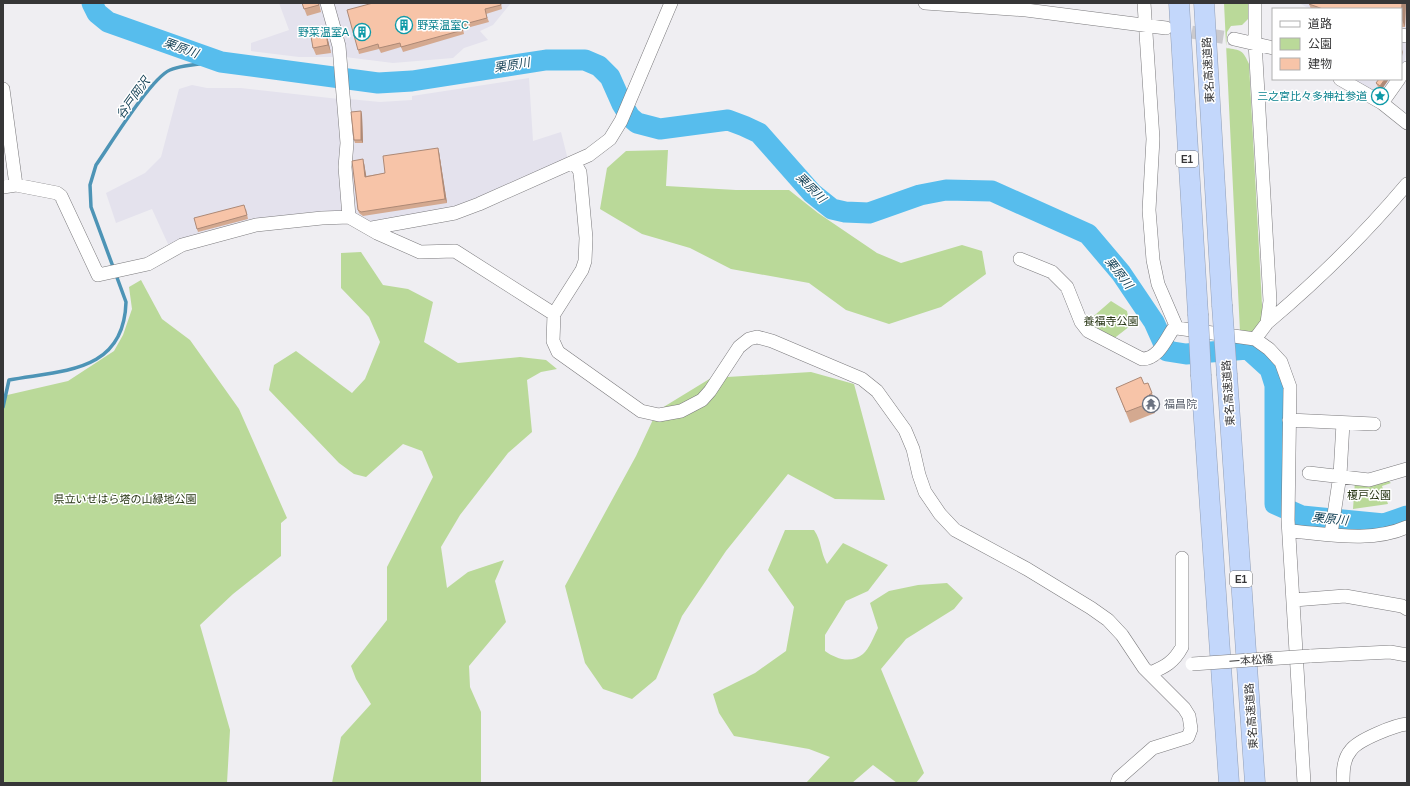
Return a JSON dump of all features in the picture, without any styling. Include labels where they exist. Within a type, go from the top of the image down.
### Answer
[{"type":"highway","name":"E1","points":[[1179,3],[1201,376],[1229,783]]},
{"type":"highway","name":"東名高速道路","points":[[1204,3],[1222,305],[1255,783]]},
{"type":"street","points":[[327,3],[340,56],[347,143],[345,167],[349,217]]},
{"type":"street","points":[[372,228],[455,213],[574,162],[600,148],[610,139],[620,121],[671,3]]},
{"type":"street","points":[[925,3],[1008,6],[1166,28]]},
{"type":"street","points":[[1144,3],[1153,139],[1149,210],[1153,260],[1158,284],[1175,328]]},
{"type":"street","points":[[1255,3],[1255,42],[1270,301],[1267,323]]},
{"type":"street","points":[[1234,39],[1255,42],[1272,48]]},
{"type":"street","points":[[1342,80],[1382,103],[1407,124]]},
{"type":"street","points":[[1382,103],[1398,80]]},
{"type":"street","points":[[3,89],[16,185]]},
{"type":"street","points":[[574,162],[580,172],[586,238],[585,261],[582,270],[554,314],[553,341],[558,352],[641,411],[659,415],[675,413],[702,400],[710,391],[740,347],[749,339],[757,337],[772,341],[862,379],[882,396],[905,430],[913,449],[919,476],[926,492],[940,514],[956,530],[1028,568],[1097,612],[1122,635],[1150,673],[1184,708],[1189,716],[1191,729],[1188,737],[1154,748],[1119,778],[1117,783]]},
{"type":"street","points":[[1255,339],[1267,323],[1305,291],[1346,250],[1407,184]]},
{"type":"street","points":[[3,187],[16,185],[57,193],[61,196],[98,275],[148,264],[182,245],[256,225],[322,218],[349,217],[372,228],[377,233],[420,252],[456,251],[554,314]]},
{"type":"street","points":[[1020,259],[1052,272],[1067,287],[1081,322],[1088,331],[1142,360],[1148,359],[1158,352],[1175,328]]},
{"type":"street","points":[[1175,328],[1255,339],[1270,349],[1281,362],[1290,387],[1288,484],[1289,525],[1304,783]]},
{"type":"street","points":[[1289,420],[1374,424]]},
{"type":"street","points":[[1331,530],[1340,475],[1342,423]]},
{"type":"street","points":[[1309,473],[1340,475],[1369,480],[1407,469]]},
{"type":"street","points":[[1289,525],[1370,536],[1395,532],[1407,527]]},
{"type":"street","points":[[1150,673],[1167,666],[1176,658],[1182,648],[1182,558]]},
{"type":"street","points":[[1294,600],[1345,596],[1402,606],[1407,609]]},
{"type":"street","name":"一本松橋","points":[[1167,666],[1390,652],[1407,655]]},
{"type":"street","points":[[1344,783],[1343,768],[1351,749],[1386,728],[1407,724]]},
{"type":"shaded area","points":[[279,3],[511,3],[493,25],[480,31],[488,40],[464,48],[453,58],[393,63],[345,57],[349,99],[380,102],[412,100],[412,96],[529,78],[533,141],[561,132],[568,160],[502,189],[447,210],[373,223],[344,211],[311,212],[254,220],[244,225],[168,244],[152,209],[116,223],[106,193],[145,173],[161,157],[179,89],[192,85],[207,88],[241,88],[339,99],[334,57],[299,57],[251,51],[251,43],[289,30]]},
{"type":"shaded area","points":[[1299,3],[1407,3],[1407,48],[1402,68],[1402,8],[1308,8]]},
{"type":"shaded area","points":[[1351,80],[1394,80],[1384,97],[1380,94],[1378,96]]},
{"type":"green space","points":[[1224,3],[1251,3],[1252,15],[1242,25],[1231,26],[1227,32],[1226,46]]},
{"type":"green space","points":[[1226,48],[1235,49],[1243,53],[1249,64],[1263,323],[1255,332],[1240,332]]},
{"type":"green space","points":[[668,150],[666,186],[736,190],[789,190],[818,213],[877,253],[901,263],[962,245],[982,251],[986,274],[941,307],[889,324],[846,310],[809,283],[731,269],[690,248],[642,234],[600,209],[607,168],[626,151]]},
{"type":"green space","points":[[361,252],[383,285],[408,289],[433,302],[424,342],[458,363],[520,357],[546,360],[557,369],[541,372],[527,380],[532,432],[508,453],[460,515],[441,547],[447,588],[468,572],[504,560],[495,581],[506,622],[469,666],[470,687],[481,712],[481,783],[332,783],[341,737],[371,704],[356,679],[351,666],[387,620],[387,567],[433,477],[422,451],[403,444],[366,477],[354,474],[339,463],[269,390],[274,365],[296,351],[352,393],[365,379],[380,342],[369,317],[341,288],[341,253]]},
{"type":"green space","name":"県立いせはら塔の山緑地公園","points":[[141,280],[162,319],[190,340],[239,409],[287,518],[281,523],[281,556],[233,594],[200,625],[230,730],[227,783],[3,783],[3,396],[68,381],[114,351],[123,335],[132,309],[129,287]]},
{"type":"green space","name":"養福寺公園","points":[[1111,301],[1127,311],[1130,326],[1112,340],[1092,329],[1088,321]]},
{"type":"green space","points":[[811,372],[854,384],[885,500],[835,499],[788,474],[726,551],[682,616],[656,679],[632,699],[603,689],[585,663],[565,586],[636,456],[657,411],[711,378]]},
{"type":"green space","name":"榎戸公園","points":[[1387,480],[1391,483],[1382,486],[1388,504],[1353,509],[1355,481]]},
{"type":"green space","points":[[785,530],[814,530],[827,564],[843,543],[888,565],[868,591],[846,601],[825,635],[825,651],[839,658],[849,660],[854,659],[865,652],[878,628],[870,603],[889,591],[918,585],[947,583],[963,598],[954,609],[906,639],[881,669],[924,773],[916,783],[897,783],[873,765],[852,783],[806,783],[830,757],[809,749],[734,736],[719,713],[713,694],[755,673],[786,651],[794,607],[768,570]]},
{"type":"building","points":[[302,3],[318,3],[319,5],[304,9]]},
{"type":"building","points":[[373,3],[500,3],[501,5],[485,9],[487,18],[461,25],[463,30],[401,47],[400,43],[379,48],[378,44],[358,50],[347,10]]},
{"type":"building","points":[[1402,3],[1402,8],[1320,8],[1309,4]]},
{"type":"building","points":[[325,28],[328,45],[313,48],[310,31]]},
{"type":"building","points":[[1378,80],[1384,80],[1380,86],[1376,83]]},
{"type":"building","points":[[361,111],[361,140],[354,140],[351,112]]},
{"type":"building","points":[[438,148],[445,199],[361,212],[358,210],[352,161],[363,159],[365,177],[385,173],[383,156]]},
{"type":"building","points":[[244,205],[247,215],[197,229],[194,218]]},
{"type":"building","points":[[1141,377],[1144,384],[1148,383],[1152,393],[1149,395],[1152,402],[1126,412],[1116,388]]},
{"type":"waterway","name":"栗原川","points":[[92,3],[97,13],[108,22],[221,62],[378,83],[412,81],[546,60],[585,60],[599,66],[610,77],[622,104],[630,117],[637,123],[660,129],[728,120],[744,126],[759,133],[812,193],[832,209],[845,212],[869,213],[920,195],[946,190],[992,191],[1088,234],[1121,273],[1154,322],[1167,351],[1186,354],[1248,349],[1270,369],[1275,385],[1275,504],[1302,516],[1384,524],[1407,516]]},
{"type":"waterway","name":"谷戸岡沢","points":[[3,407],[9,380],[50,374],[87,364],[102,355],[114,343],[123,325],[126,302],[91,207],[90,185],[96,165],[142,98],[152,85],[162,76],[170,70],[182,66],[221,62]]},
{"type":"tunnel","points":[[1173,29],[1234,39]]},
{"type":"place","name":"野菜温室C","points":[[404,25]]},
{"type":"place","name":"野菜温室A","points":[[362,32]]},
{"type":"place","name":"三之宮比々多神社参道","points":[[1380,96]]},
{"type":"place","name":"福昌院","points":[[1151,404]]}]
